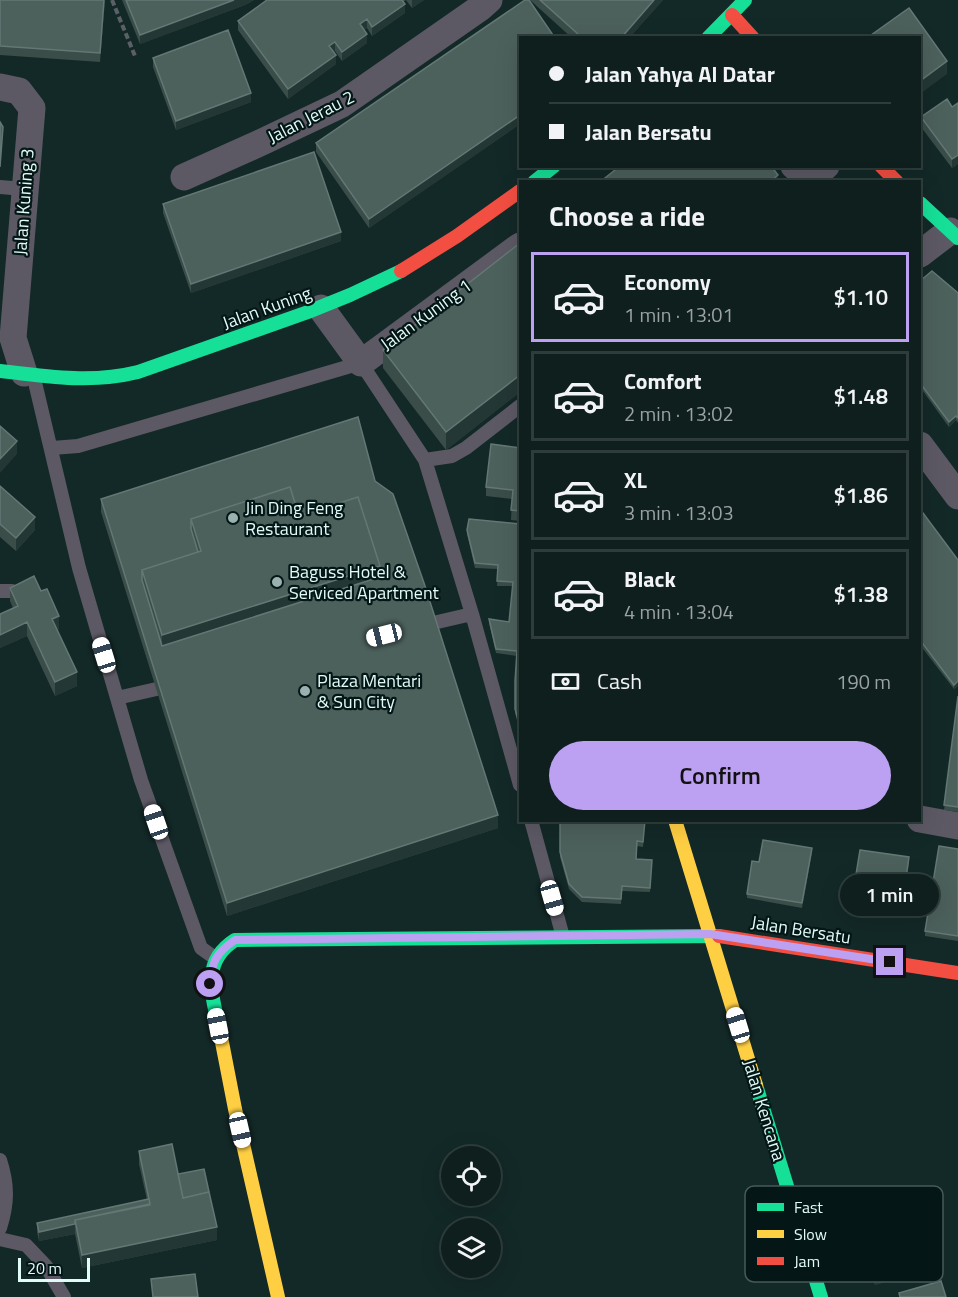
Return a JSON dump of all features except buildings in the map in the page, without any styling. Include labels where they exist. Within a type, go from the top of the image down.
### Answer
[{"type":"street","name":"Jalan Jerau 2","points":[[184,177],[342,105],[489,0]]},
{"type":"street","points":[[710,36],[745,0]]},
{"type":"street","points":[[732,15],[751,36]]},
{"type":"street","name":"Jalan Kuning 3","points":[[0,87],[19,91],[32,108],[12,188],[7,347],[19,372]]},
{"type":"street","points":[[536,180],[552,168]]},
{"type":"street","points":[[796,168],[808,180]]},
{"type":"street","points":[[810,180],[824,168]]},
{"type":"street","points":[[883,168],[895,180]]},
{"type":"street","name":"Jalan Kuning","points":[[19,372],[70,378],[108,378],[190,354],[321,308],[393,276],[474,225],[519,192]]},
{"type":"street","points":[[921,204],[954,235],[921,253]]},
{"type":"street","name":"Jalan Kuning 1","points":[[361,363],[519,247]]},
{"type":"street","points":[[321,308],[361,363]]},
{"type":"street","points":[[921,446],[958,496]]},
{"type":"street","points":[[921,819],[958,826]]},
{"type":"street","name":"Jalan Kencana","points":[[676,822],[786,1186]]},
{"type":"street","name":"Jalan Bersatu","points":[[219,953],[235,940],[710,934],[958,973]]},
{"type":"street","points":[[219,953],[210,984],[235,1109],[278,1297]]},
{"type":"street","name":"Jalan Kencana","points":[[815,1282],[820,1297]]},
{"type":"lane","points":[[52,448],[78,446],[361,363],[425,460],[472,614],[519,781]]},
{"type":"lane","points":[[19,372],[52,448],[79,568],[141,780],[201,948],[219,953]]},
{"type":"lane","points":[[425,460],[452,456],[466,448],[519,407]]},
{"type":"lane","points":[[404,630],[472,614]]},
{"type":"lane","points":[[117,698],[186,682]]},
{"type":"lane","points":[[532,822],[563,937]]},
{"type":"lane","points":[[0,1160],[7,1182],[4,1216],[0,1228]]},
{"type":"lane","points":[[0,1239],[26,1245],[46,1266],[64,1297]]},
{"type":"path","points":[[112,0],[135,56]]},
{"type":"traffic: fast","points":[[710,36],[745,0]]},
{"type":"traffic: fast","points":[[536,180],[552,168]]},
{"type":"traffic: fast","points":[[921,204],[958,238]]},
{"type":"traffic: fast","points":[[0,371],[85,378],[103,378],[138,372],[308,312],[401,271]]},
{"type":"traffic: fast","points":[[220,1032],[211,982],[216,959],[235,940],[719,936]]},
{"type":"traffic: fast","points":[[756,1085],[787,1186]]},
{"type":"traffic: fast","points":[[816,1282],[821,1297]]},
{"type":"traffic: slow","points":[[676,822],[756,1085]]},
{"type":"traffic: slow","points":[[220,1032],[235,1109],[278,1297]]},
{"type":"traffic: jam","points":[[732,15],[751,36]]},
{"type":"traffic: jam","points":[[883,168],[895,180]]},
{"type":"traffic: jam","points":[[401,271],[457,236],[519,192]]},
{"type":"traffic: jam","points":[[719,936],[958,973]]},
{"type":"place","name":"Jin Ding Feng Restaurant","points":[[233,518]]},
{"type":"place","name":"Baguss Hotel & Serviced Apartment","points":[[277,582]]},
{"type":"place","name":"Plaza Mentari & Sun City","points":[[305,691]]},
{"type":"route","points":[[210,984],[215,958],[235,940],[710,934],[890,962]]}]
